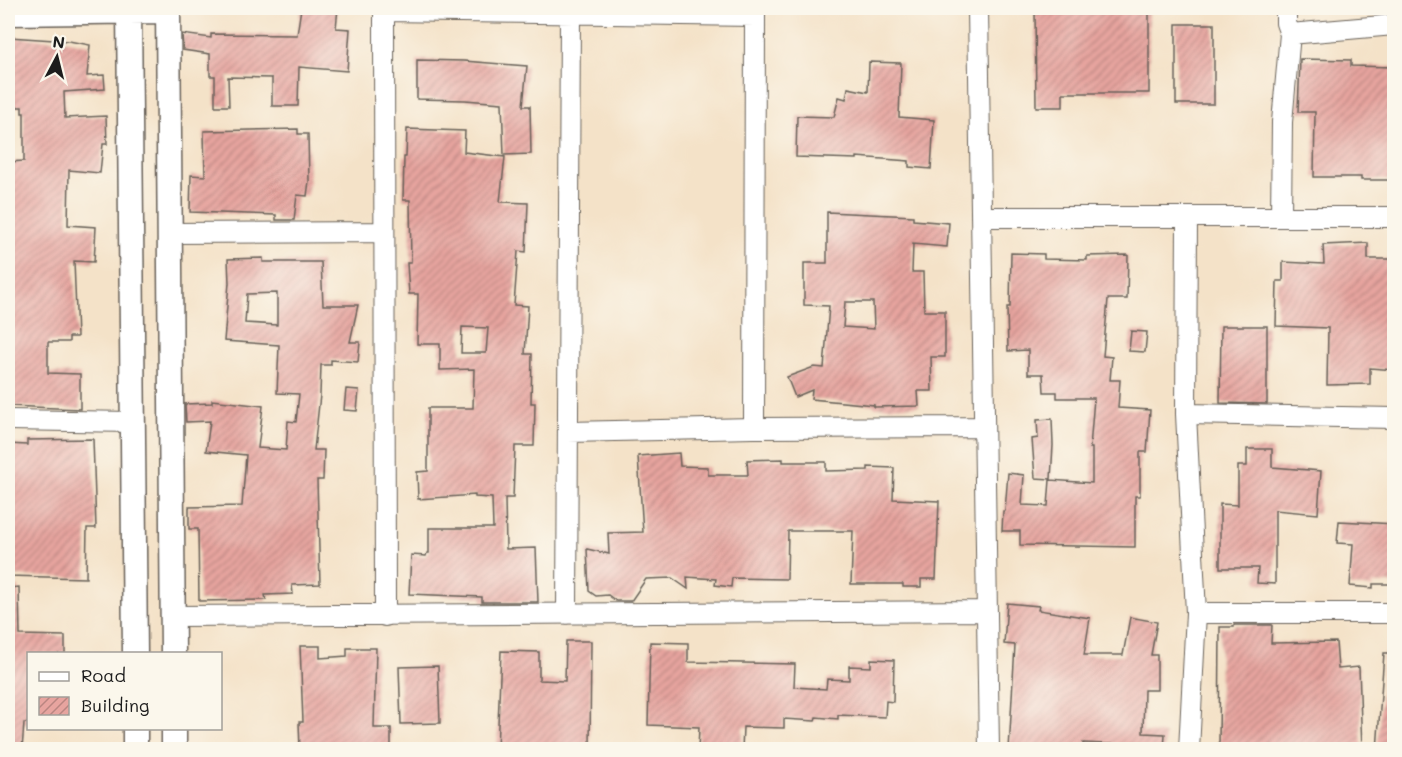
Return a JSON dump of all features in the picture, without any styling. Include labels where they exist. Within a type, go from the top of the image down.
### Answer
[{"type":"street","points":[[978,8],[989,750]]},
{"type":"street","points":[[1281,217],[1282,122],[1290,34],[1286,23],[1286,8]]},
{"type":"street","points":[[129,9],[135,652]]},
{"type":"street","points":[[8,13],[168,9],[173,652]]},
{"type":"street","points":[[385,616],[384,9],[570,13],[754,12],[754,428]]},
{"type":"street","points":[[567,614],[570,13]]},
{"type":"street","points":[[1290,34],[1395,25]]},
{"type":"street","points":[[981,217],[1395,217]]},
{"type":"street","points":[[1187,217],[1186,414],[1196,613],[1189,750]]},
{"type":"street","points":[[170,233],[384,232]]},
{"type":"street","points":[[1186,414],[1395,418]]},
{"type":"street","points":[[8,420],[133,422]]},
{"type":"street","points":[[568,432],[984,427]]},
{"type":"street","points":[[173,616],[987,611]]},
{"type":"street","points":[[1196,613],[1395,613]]},
{"type":"street","points":[[135,730],[135,750]]},
{"type":"street","points":[[174,730],[174,750]]},
{"type":"building","points":[[301,8],[338,8],[336,28],[350,29],[347,71],[299,67],[298,106],[272,106],[272,78],[228,77],[229,106],[215,106],[215,76],[210,76],[210,54],[183,50],[182,34],[211,38],[211,34],[297,35]]},
{"type":"building","points":[[1035,8],[1149,8],[1149,93],[1063,93],[1063,107],[1036,107]]},
{"type":"building","points":[[1176,24],[1214,24],[1214,104],[1176,104]]},
{"type":"building","points":[[9,37],[69,41],[90,45],[87,76],[104,75],[105,89],[64,92],[65,118],[106,116],[107,144],[103,144],[100,173],[69,170],[68,225],[96,227],[94,262],[74,261],[77,337],[69,337],[69,342],[48,342],[48,373],[80,374],[80,409],[8,406],[8,162],[24,161],[24,113],[22,113],[22,107],[8,107]]},
{"type":"building","points":[[1300,59],[1351,60],[1351,66],[1395,67],[1395,180],[1314,177],[1315,112],[1298,112]]},
{"type":"building","points":[[417,60],[527,66],[523,106],[530,106],[531,154],[504,155],[502,103],[417,99]]},
{"type":"building","points":[[869,62],[901,63],[899,117],[934,120],[931,169],[909,167],[909,161],[857,157],[857,159],[796,157],[797,116],[834,117],[839,97],[846,99],[848,88],[868,92]]},
{"type":"building","points":[[298,129],[298,134],[308,134],[309,181],[307,196],[297,195],[294,220],[276,220],[276,215],[190,212],[191,175],[205,176],[204,131]]},
{"type":"building","points":[[407,129],[465,131],[464,152],[505,157],[500,202],[528,203],[526,252],[518,251],[514,305],[528,306],[525,354],[532,354],[531,403],[535,403],[534,446],[515,446],[513,498],[505,498],[506,549],[536,548],[538,602],[482,602],[482,597],[409,594],[411,555],[426,556],[429,553],[429,528],[493,528],[492,498],[475,497],[475,495],[418,499],[417,472],[428,471],[428,408],[473,408],[474,369],[440,370],[440,344],[417,344],[418,294],[409,294],[407,263],[411,263],[410,200],[403,200],[404,157],[406,157]],"holes":[[[462,327],[488,328],[486,353],[461,353]]]},
{"type":"building","points":[[827,212],[913,216],[913,220],[949,223],[947,247],[913,244],[912,272],[923,272],[924,311],[945,311],[945,357],[931,357],[932,391],[918,391],[919,406],[874,407],[874,405],[811,399],[812,390],[795,397],[787,377],[814,367],[824,368],[829,306],[804,305],[804,263],[827,263]],"holes":[[[845,302],[873,302],[874,329],[843,327]]]},
{"type":"building","points":[[1368,243],[1368,259],[1395,259],[1395,370],[1370,368],[1370,384],[1327,385],[1328,328],[1276,326],[1277,281],[1283,281],[1283,262],[1324,264],[1323,245]]},
{"type":"building","points":[[1011,253],[1044,254],[1044,259],[1087,260],[1087,256],[1128,255],[1127,299],[1108,299],[1103,356],[1112,357],[1110,380],[1120,380],[1118,408],[1150,410],[1147,452],[1140,452],[1140,496],[1135,496],[1135,547],[1020,545],[1020,531],[1002,531],[1008,473],[1024,475],[1022,505],[1048,506],[1050,480],[1092,483],[1092,448],[1090,448],[1094,398],[1057,398],[1057,392],[1044,392],[1043,374],[1028,374],[1028,350],[1008,351],[1007,307],[1010,307]]},
{"type":"building","points":[[263,258],[263,262],[321,262],[323,305],[358,305],[350,342],[360,342],[358,362],[331,360],[331,365],[321,365],[314,450],[324,450],[323,480],[317,480],[320,584],[292,585],[293,594],[265,595],[266,600],[199,601],[198,529],[189,529],[189,507],[242,506],[246,455],[206,451],[210,421],[186,422],[185,404],[212,403],[212,400],[263,406],[258,448],[286,450],[288,421],[296,422],[299,394],[277,393],[279,345],[224,341],[229,283],[228,259]],"holes":[[[277,293],[277,325],[245,323],[247,294]]]},
{"type":"building","points":[[1221,326],[1267,326],[1267,404],[1220,403]]},
{"type":"building","points":[[1131,331],[1147,332],[1145,352],[1129,351]]},
{"type":"building","points":[[346,389],[359,390],[357,411],[344,410]]},
{"type":"building","points":[[1052,419],[1051,479],[1035,478],[1032,439],[1038,438],[1037,420]]},
{"type":"building","points":[[93,439],[96,528],[87,528],[86,578],[8,576],[8,444],[27,445],[27,440]]},
{"type":"building","points":[[1247,449],[1272,449],[1272,467],[1321,471],[1318,514],[1275,510],[1275,584],[1257,583],[1258,568],[1220,568],[1220,504],[1238,505],[1238,466],[1247,466]]},
{"type":"building","points":[[679,453],[680,466],[708,467],[708,475],[748,475],[747,460],[783,459],[783,462],[826,462],[826,471],[868,470],[868,467],[894,468],[893,499],[939,501],[936,579],[921,579],[921,587],[903,587],[903,584],[851,584],[853,531],[788,531],[787,579],[732,578],[731,587],[715,585],[716,579],[687,577],[688,589],[672,578],[646,579],[631,601],[616,601],[608,595],[596,596],[589,591],[587,549],[609,554],[608,533],[643,532],[638,456]]},
{"type":"building","points":[[1339,521],[1395,524],[1395,584],[1373,584],[1373,588],[1350,586],[1353,544],[1337,543]]},
{"type":"building","points":[[19,587],[20,635],[65,636],[65,652],[27,652],[27,723],[24,723],[22,750],[8,750],[8,588]]},
{"type":"building","points":[[1007,603],[1039,606],[1038,610],[1090,618],[1084,655],[1123,655],[1130,617],[1157,622],[1151,655],[1157,655],[1157,690],[1144,690],[1143,733],[1165,734],[1164,750],[1129,750],[1129,745],[1083,743],[1083,750],[1009,750],[1015,645],[1004,644]]},
{"type":"building","points":[[1234,625],[1272,625],[1271,643],[1336,642],[1338,669],[1359,667],[1362,750],[1219,750],[1220,627],[1234,627]]},
{"type":"building","points":[[566,641],[591,641],[590,750],[497,750],[501,651],[539,652],[539,680],[565,681]]},
{"type":"building","points":[[650,642],[688,643],[688,662],[795,664],[794,687],[826,689],[827,679],[849,680],[849,666],[871,667],[871,659],[894,660],[893,702],[886,701],[885,717],[838,715],[838,719],[816,717],[815,721],[784,719],[784,728],[743,727],[742,750],[698,750],[699,727],[648,725]]},
{"type":"building","points":[[300,646],[320,646],[320,658],[347,656],[347,648],[376,648],[374,728],[391,728],[391,750],[300,750],[299,722],[303,722]]},
{"type":"building","points":[[1384,653],[1395,653],[1395,750],[1377,750]]},
{"type":"building","points":[[438,666],[440,723],[401,724],[399,667]]}]
